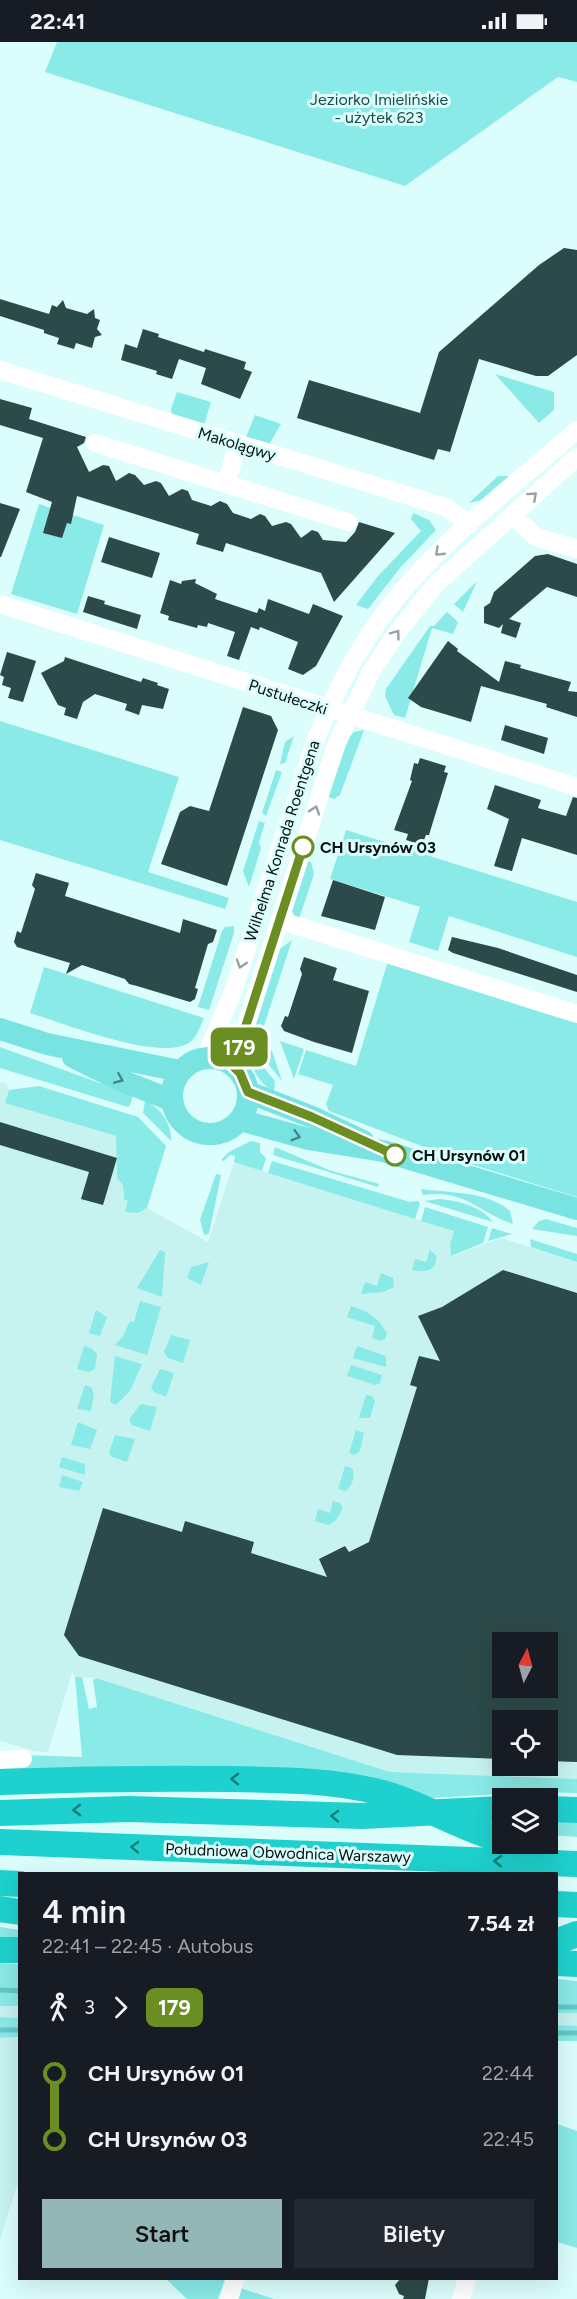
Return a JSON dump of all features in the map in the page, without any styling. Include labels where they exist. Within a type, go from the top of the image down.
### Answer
[{"type":"highway","points":[[0,1782],[90,1778],[209,1779],[346,1785],[378,1792],[492,1837]]},
{"type":"highway","points":[[0,1813],[128,1809],[393,1815],[492,1809]]},
{"type":"highway","points":[[558,1809],[577,1810]]},
{"type":"highway","name":"Południowa Obwodnica Warszawy","points":[[0,1842],[577,1864]]},
{"type":"highway","points":[[558,1854],[577,1858]]},
{"type":"highway","points":[[0,1883],[18,1884]]},
{"type":"highway","points":[[558,1904],[577,1905]]},
{"type":"highway","points":[[0,1909],[18,1912]]},
{"type":"highway","points":[[558,1941],[577,1934]]},
{"type":"highway","points":[[0,1950],[18,1950]]},
{"type":"highway","points":[[558,1963],[577,1964]]},
{"type":"main road","points":[[0,1029],[47,1044],[180,1071]]},
{"type":"main road","points":[[47,1044],[120,1080],[171,1100]]},
{"type":"main road","points":[[205,1058],[217,1058],[233,1066],[240,1073],[248,1092],[247,1107],[240,1120],[222,1132],[197,1132],[182,1123],[171,1100],[172,1089],[180,1071],[187,1065],[205,1058]]},
{"type":"main road","points":[[248,1092],[312,1117],[383,1151]]},
{"type":"main road","points":[[240,1120],[308,1139],[383,1151],[577,1209]]},
{"type":"street","name":"Makolągwy","points":[[0,370],[445,507],[470,524]]},
{"type":"street","name":"Wilhelma Konrada Roentgena","points":[[205,1058],[232,994],[314,744],[328,710],[355,657],[385,612],[413,578],[470,524],[577,430]]},
{"type":"street","points":[[95,443],[348,522]]},
{"type":"street","points":[[226,483],[238,444]]},
{"type":"street","name":"Wilhelma Konrada Roentgena","points":[[233,1066],[327,773],[349,716],[380,657],[417,606],[455,566],[577,457]]},
{"type":"street","points":[[512,515],[536,537],[577,549]]},
{"type":"street","name":"Pustułeczki","points":[[0,604],[328,710],[577,787]]},
{"type":"street","points":[[279,920],[577,1014]]},
{"type":"street","points":[[0,1760],[23,1759]]},
{"type":"street","points":[[229,2299],[235,2280]]},
{"type":"street","points":[[461,2299],[466,2280]]},
{"type":"shaded area","points":[[0,1082],[6,1083],[9,1090],[5,1103],[116,1136],[117,1178],[123,1185],[123,1196],[138,1213],[147,1208],[208,1242],[234,1162],[454,1231],[450,1244],[452,1256],[501,1238],[577,1262],[577,1779],[497,1776],[558,1776],[558,1710],[492,1710],[492,1776],[390,1772],[96,1678],[75,1677],[72,1673],[48,1752],[34,1751],[0,1741]]},
{"type":"shaded area","points":[[0,2006],[18,2006],[18,2018],[0,2017]]},
{"type":"shaded area","points":[[558,2013],[577,2013],[577,2026],[558,2025]]},
{"type":"shaded area","points":[[18,2037],[18,2182],[0,2239],[0,2038]]},
{"type":"green space","name":"Jeziorko Imielińskie - użytek 623","points":[[57,42],[577,42],[577,82],[558,77],[405,186],[45,72]]},
{"type":"green space","points":[[495,374],[554,392],[554,410],[539,423]]},
{"type":"green space","points":[[177,392],[211,402],[204,425],[172,415],[171,409]]},
{"type":"green space","points":[[255,415],[281,424],[269,445],[246,437]]},
{"type":"green space","points":[[498,476],[509,476],[481,500],[469,503]]},
{"type":"green space","points":[[39,504],[104,525],[77,614],[11,594]]},
{"type":"green space","points":[[413,513],[429,520],[436,530],[400,568],[368,609],[356,605],[378,576],[421,531],[411,519]]},
{"type":"green space","points":[[477,581],[463,612],[454,604]]},
{"type":"green space","points":[[447,612],[458,622],[453,634],[432,628],[405,718],[394,715],[385,696],[386,689],[430,626],[434,626]]},
{"type":"green space","points":[[0,721],[179,777],[148,872],[229,898],[225,909],[0,840]]},
{"type":"green space","points":[[364,730],[340,795],[334,799],[328,797],[349,737],[354,732]]},
{"type":"green space","points":[[294,736],[285,763],[280,764],[285,742]]},
{"type":"green space","points":[[276,770],[282,772],[266,816],[262,813]]},
{"type":"green space","points":[[259,821],[265,823],[259,842],[261,848],[249,887],[243,871]]},
{"type":"green space","points":[[346,830],[577,902],[577,957],[449,916],[438,951],[409,942],[420,907],[330,879]]},
{"type":"green space","points":[[307,861],[311,862],[314,874],[298,922],[291,909]]},
{"type":"green space","points":[[234,926],[234,933],[209,1010],[198,1007],[222,931],[225,927]]},
{"type":"green space","points":[[292,940],[261,1035],[253,1033],[280,949]]},
{"type":"green space","points":[[388,961],[577,1020],[577,1197],[464,1162],[329,1111],[326,1104],[333,1085],[298,1074],[306,1050],[356,1066]]},
{"type":"green space","points":[[44,967],[204,1018],[193,1040],[176,1047],[158,1048],[136,1045],[88,1032],[30,1013]]},
{"type":"green space","points":[[280,1041],[304,1049],[294,1079]]},
{"type":"green space","points":[[251,1043],[258,1046],[256,1058],[275,1081],[274,1092],[262,1083],[252,1065]]},
{"type":"green space","points":[[0,1047],[133,1095],[130,1105],[128,1107],[0,1068]]},
{"type":"green space","points":[[263,1048],[272,1051],[282,1081],[263,1058]]},
{"type":"green space","points":[[39,1086],[138,1117],[166,1146],[147,1208],[138,1213],[125,1212],[128,1201],[124,1199],[123,1185],[117,1178],[116,1136],[5,1103],[9,1090]]},
{"type":"green space","points":[[145,1101],[156,1107],[164,1117],[171,1141],[143,1113]]},
{"type":"green space","points":[[251,1141],[260,1143],[260,1152],[266,1158],[262,1171],[234,1162],[235,1156],[230,1155],[224,1161],[221,1160],[229,1152]]},
{"type":"green space","points":[[275,1147],[329,1170],[379,1184],[378,1187],[273,1155]]},
{"type":"green space","points":[[272,1161],[410,1202],[418,1201],[420,1204],[415,1219],[268,1173]]},
{"type":"green space","points":[[216,1174],[221,1175],[209,1234],[204,1235],[200,1220]]},
{"type":"green space","points":[[421,1189],[468,1194],[491,1200],[510,1211],[513,1224],[450,1195],[423,1195]]},
{"type":"green space","points":[[439,1199],[469,1205],[482,1212],[493,1222],[424,1201]]},
{"type":"green space","points":[[425,1207],[488,1227],[483,1243],[451,1256],[450,1244],[454,1231],[421,1221]]},
{"type":"green space","points":[[546,1219],[577,1228],[577,1236],[532,1229],[539,1221]]},
{"type":"green space","points":[[492,1228],[512,1234],[488,1241]]},
{"type":"green space","points":[[530,1239],[577,1254],[577,1262],[531,1247]]},
{"type":"green space","points":[[160,1250],[165,1252],[162,1297],[137,1288]]},
{"type":"green space","points":[[430,1250],[436,1255],[435,1265],[425,1271],[412,1270],[415,1259],[426,1262]]},
{"type":"green space","points":[[209,1262],[201,1285],[187,1278],[191,1267]]},
{"type":"green space","points":[[381,1273],[393,1278],[394,1287],[383,1292],[361,1294],[365,1282],[377,1286]]},
{"type":"green space","points":[[140,1301],[161,1307],[147,1355],[115,1345],[123,1336],[130,1321],[134,1322]]},
{"type":"green space","points":[[351,1306],[376,1319],[387,1333],[385,1339],[381,1341],[372,1338],[375,1326],[347,1317]]},
{"type":"green space","points":[[96,1310],[107,1317],[100,1336],[89,1333]]},
{"type":"green space","points":[[171,1335],[190,1340],[183,1363],[168,1358],[164,1352]]},
{"type":"green space","points":[[84,1346],[91,1348],[97,1354],[95,1369],[89,1372],[77,1369]]},
{"type":"green space","points":[[357,1346],[386,1356],[386,1367],[353,1358]]},
{"type":"green space","points":[[115,1356],[142,1364],[130,1391],[116,1405],[110,1402]]},
{"type":"green space","points":[[351,1365],[382,1375],[380,1383],[375,1385],[347,1376]]},
{"type":"green space","points":[[160,1369],[174,1373],[166,1397],[154,1392],[151,1387]]},
{"type":"green space","points":[[85,1385],[91,1387],[94,1394],[91,1411],[77,1409]]},
{"type":"green space","points":[[366,1395],[372,1396],[375,1401],[370,1418],[359,1418]]},
{"type":"green space","points":[[141,1404],[157,1407],[150,1431],[132,1425],[129,1419]]},
{"type":"green space","points":[[78,1422],[97,1430],[90,1449],[71,1445]]},
{"type":"green space","points":[[356,1430],[364,1433],[360,1451],[354,1455],[349,1453]]},
{"type":"green space","points":[[115,1435],[135,1439],[127,1462],[112,1457],[109,1453]]},
{"type":"green space","points":[[62,1457],[85,1464],[85,1475],[59,1467]]},
{"type":"green space","points":[[345,1466],[352,1468],[354,1474],[351,1484],[345,1491],[338,1489]]},
{"type":"green space","points":[[62,1475],[83,1482],[79,1491],[59,1487]]},
{"type":"green space","points":[[333,1501],[340,1503],[343,1508],[336,1520],[329,1525],[315,1521],[318,1509],[330,1513]]},
{"type":"green space","points":[[75,1677],[82,1677],[89,1709],[97,1707],[93,1680],[96,1678],[390,1772],[577,1779],[577,1793],[558,1793],[558,1788],[492,1788],[492,1795],[433,1798],[412,1790],[173,1767],[82,1767],[0,1771],[0,1767],[25,1755],[82,1757]]},
{"type":"green space","points":[[558,1821],[577,1821],[577,1837],[558,1836]]},
{"type":"green space","points":[[0,1927],[18,1930],[18,1939],[0,1939]]},
{"type":"green space","points":[[0,1963],[18,1964],[18,2006],[0,2006]]},
{"type":"green space","points":[[558,1979],[577,1981],[577,2013],[558,2013]]},
{"type":"green space","points":[[0,2017],[18,2018],[18,2037],[0,2038]]},
{"type":"green space","points":[[558,2025],[577,2026],[577,2041],[558,2041]]},
{"type":"green space","points":[[558,2124],[577,2131],[577,2248],[558,2242]]},
{"type":"green space","points":[[167,2280],[225,2280],[218,2299],[187,2299]]},
{"type":"green space","points":[[240,2288],[274,2299],[236,2299]]},
{"type":"building","points":[[564,248],[577,250],[577,355],[548,376],[536,376],[479,359],[450,452],[438,449],[434,460],[297,418],[309,380],[420,413],[439,352],[539,265]]},
{"type":"building","points":[[0,299],[49,314],[52,305],[57,307],[63,300],[66,308],[87,314],[94,309],[95,318],[100,320],[97,329],[102,335],[95,337],[92,348],[76,343],[74,349],[57,344],[59,338],[44,333],[44,330],[0,316]]},
{"type":"building","points":[[143,329],[159,334],[158,337],[204,352],[205,349],[246,362],[244,369],[252,372],[240,399],[201,384],[206,368],[179,359],[172,379],[156,374],[157,371],[121,360],[125,344],[137,348]]},
{"type":"building","points":[[0,399],[32,408],[29,419],[86,437],[84,443],[77,447],[89,472],[103,465],[109,466],[116,481],[129,473],[135,475],[144,485],[156,481],[161,483],[169,496],[182,489],[188,491],[192,500],[211,506],[220,501],[227,504],[233,513],[251,519],[260,514],[265,516],[272,526],[286,522],[291,524],[301,538],[312,530],[318,532],[323,540],[346,542],[355,532],[359,522],[395,533],[334,602],[321,573],[226,543],[223,552],[196,544],[199,534],[77,496],[71,524],[67,523],[62,538],[43,533],[52,502],[26,492],[43,438],[0,425]]},
{"type":"building","points":[[0,503],[20,509],[1,557],[0,557]]},
{"type":"building","points":[[109,537],[160,553],[152,578],[101,562]]},
{"type":"building","points":[[548,554],[577,564],[577,597],[547,587],[509,619],[521,623],[516,638],[501,633],[503,624],[499,628],[484,623],[484,607],[490,603],[494,592],[535,556]]},
{"type":"building","points":[[196,579],[195,583],[217,594],[215,599],[257,613],[259,608],[265,611],[268,599],[309,614],[313,604],[343,616],[316,666],[303,675],[288,669],[298,642],[260,627],[259,630],[251,627],[239,660],[227,656],[235,632],[208,623],[207,627],[198,625],[197,628],[168,620],[169,616],[160,613],[170,580],[181,584],[182,581]]},
{"type":"building","points":[[88,596],[105,601],[104,604],[141,615],[137,629],[83,612]]},
{"type":"building","points":[[448,641],[458,649],[457,651],[499,682],[505,661],[521,665],[520,668],[571,682],[568,691],[577,692],[577,717],[546,707],[547,704],[481,686],[471,722],[421,707],[408,698]]},
{"type":"building","points":[[7,652],[36,661],[23,702],[8,698],[11,688],[2,685],[4,677],[0,675]]},
{"type":"building","points":[[65,657],[141,682],[143,678],[158,683],[157,685],[169,689],[163,709],[142,705],[139,715],[125,710],[127,704],[95,694],[83,702],[77,719],[64,715],[66,708],[58,705],[41,673],[64,661]]},
{"type":"building","points":[[243,707],[271,716],[278,730],[227,886],[161,864],[180,812],[190,806],[209,811]]},
{"type":"building","points":[[505,725],[548,738],[544,754],[501,740]]},
{"type":"building","points":[[420,758],[446,766],[444,772],[448,773],[429,835],[426,835],[422,845],[406,840],[408,834],[394,830],[412,781],[410,780],[414,763],[418,764]]},
{"type":"building","points":[[495,785],[541,800],[538,808],[566,816],[573,797],[577,798],[577,855],[522,838],[512,871],[494,866],[509,819],[487,809]]},
{"type":"building","points":[[36,873],[69,883],[65,896],[180,933],[183,919],[217,930],[213,942],[208,944],[195,988],[198,989],[195,999],[190,1002],[129,984],[125,979],[82,965],[66,974],[70,963],[17,947],[14,942],[17,931],[21,933],[35,889],[32,885]]},
{"type":"building","points":[[333,880],[385,897],[375,930],[321,916]]},
{"type":"building","points":[[452,937],[498,948],[577,975],[577,992],[453,953],[448,950]]},
{"type":"building","points":[[304,957],[337,968],[333,980],[369,991],[352,1053],[284,1031],[281,1026],[285,1016],[288,1017],[302,974],[300,969]]},
{"type":"building","points":[[0,1122],[117,1158],[103,1205],[81,1199],[89,1172],[0,1145]]},
{"type":"building","points":[[503,1270],[577,1293],[577,1762],[558,1761],[558,1710],[492,1710],[492,1759],[397,1755],[79,1656],[64,1635],[103,1508],[182,1532],[185,1521],[254,1542],[251,1553],[327,1577],[319,1559],[345,1546],[349,1552],[369,1542],[417,1387],[410,1385],[419,1356],[440,1361],[418,1316],[442,1307]]},
{"type":"building","points":[[399,2280],[429,2280],[425,2299],[403,2299],[404,2296],[399,2294],[395,2285]]},
{"type":"waterway","points":[[0,1990],[18,1991]]},
{"type":"waterway","points":[[558,2007],[577,2007]]},
{"type":"waterway","points":[[0,2030],[18,2030]]},
{"type":"waterway","points":[[558,2033],[577,2033]]},
{"type":"bus line","name":"179","points":[[303,847],[233,1066],[240,1073],[248,1092],[312,1117],[395,1155]]},
{"type":"place","name":"CH Ursynów 03","points":[[303,847]]},
{"type":"place","name":"CH Ursynów 01","points":[[395,1155]]}]
